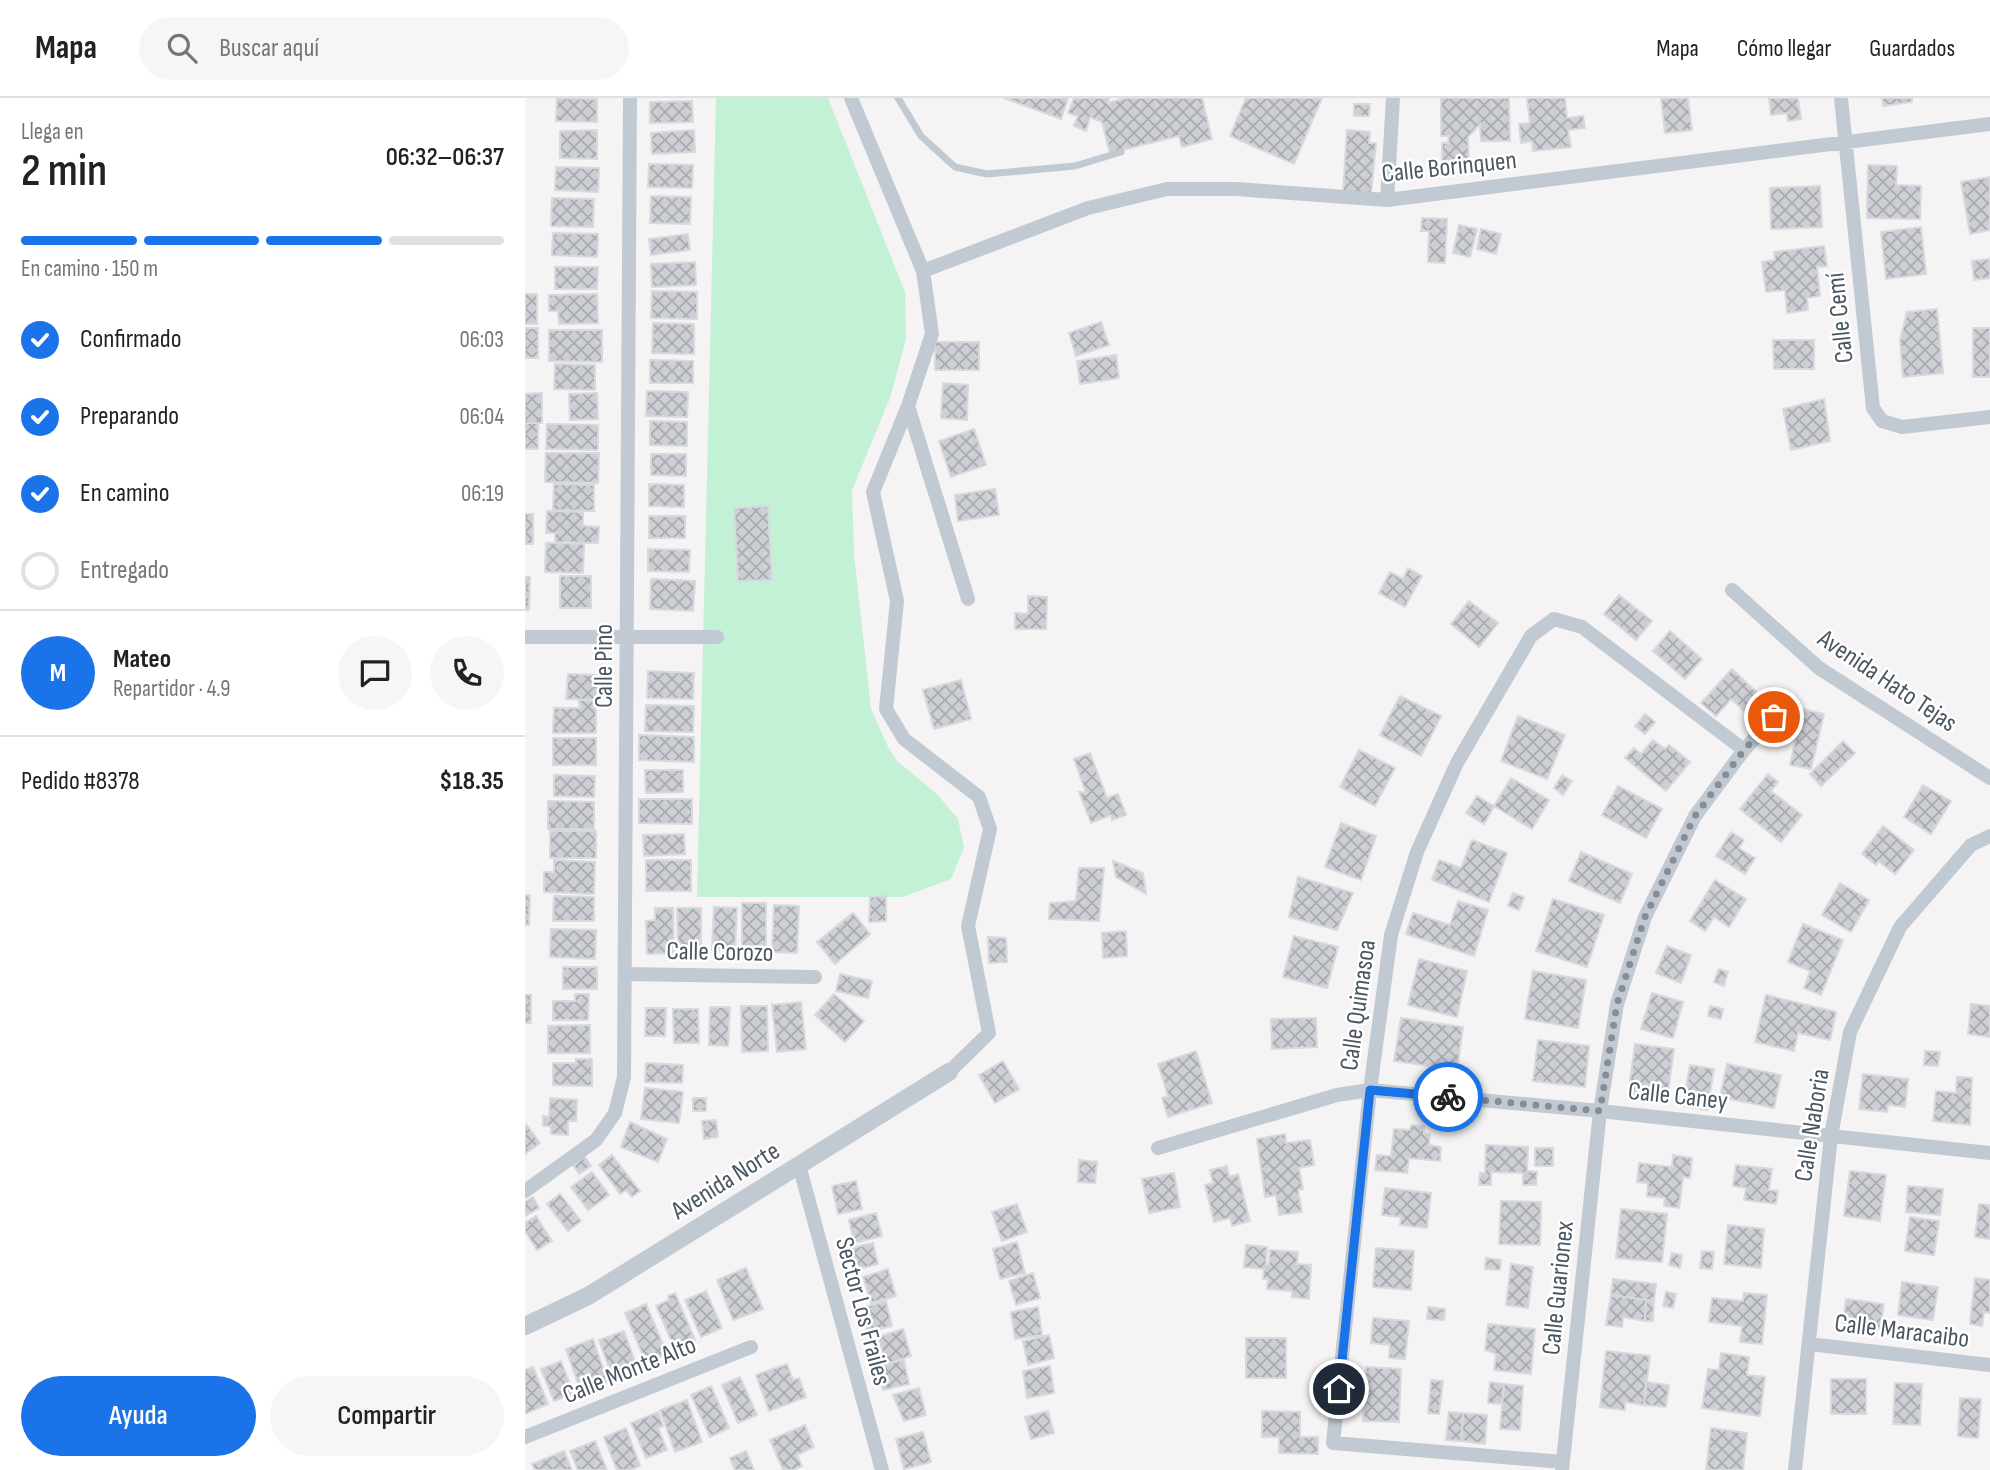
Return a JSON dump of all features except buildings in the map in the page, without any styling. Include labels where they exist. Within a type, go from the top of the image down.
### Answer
[{"type":"street","name":"Calle Pino","points":[[525,1191],[596,1140],[615,1114],[624,1077],[630,98]]},
{"type":"street","points":[[851,98],[923,271],[932,334],[908,406],[873,492],[897,601],[886,709],[904,739],[979,797],[991,829],[968,926],[989,1033],[949,1072]]},
{"type":"street","points":[[1387,200],[1393,98]]},
{"type":"street","name":"Calle Cemí","points":[[1841,98],[1873,408],[1882,421],[1902,427],[1990,417]]},
{"type":"street","name":"Calle Borinquen","points":[[923,271],[1088,208],[1167,189],[1236,189],[1387,200],[1990,124]]},
{"type":"street","points":[[908,406],[968,599]]},
{"type":"street","name":"Avenida Hato Tejas","points":[[1732,590],[1819,668],[1990,778]]},
{"type":"street","name":"Calle Quimasoa","points":[[1563,1466],[1333,1443],[1370,1090],[1391,935],[1417,852],[1457,763],[1531,636],[1554,619],[1582,627],[1744,750]]},
{"type":"street","points":[[525,637],[717,637]]},
{"type":"street","name":"Calle Guarionex","points":[[1563,1466],[1600,1111],[1617,1004],[1645,917],[1695,816],[1744,750],[1774,717]]},
{"type":"street","name":"Calle Naboria","points":[[1795,1470],[1831,1136],[1850,1032],[1900,928],[1971,845],[1990,836]]},
{"type":"street","name":"Calle Corozo","points":[[625,974],[815,976]]},
{"type":"street","name":"Avenida Norte","points":[[525,1326],[588,1296],[949,1072]]},
{"type":"street","name":"Calle Caney","points":[[1158,1148],[1337,1095],[1370,1090],[1600,1111],[1990,1153]]},
{"type":"street","name":"Sector Los Frailes","points":[[799,1165],[882,1470]]},
{"type":"street","name":"Calle Maracaibo","points":[[1809,1344],[1990,1365]]},
{"type":"street","name":"Calle Monte Alto","points":[[525,1437],[751,1347]]},
{"type":"lane","points":[[898,98],[921,136],[955,167],[987,174],[1075,166],[1121,152]]},
{"type":"green space","points":[[716,98],[828,98],[905,292],[906,339],[890,398],[852,490],[854,553],[871,709],[897,761],[938,795],[958,819],[964,847],[951,879],[903,897],[697,897]]},
{"type":"way so far","points":[[1448,1097],[1600,1111],[1617,1004],[1645,917],[1695,816],[1744,750],[1774,717]]},
{"type":"route","points":[[1339,1389],[1370,1090],[1448,1097]]}]
